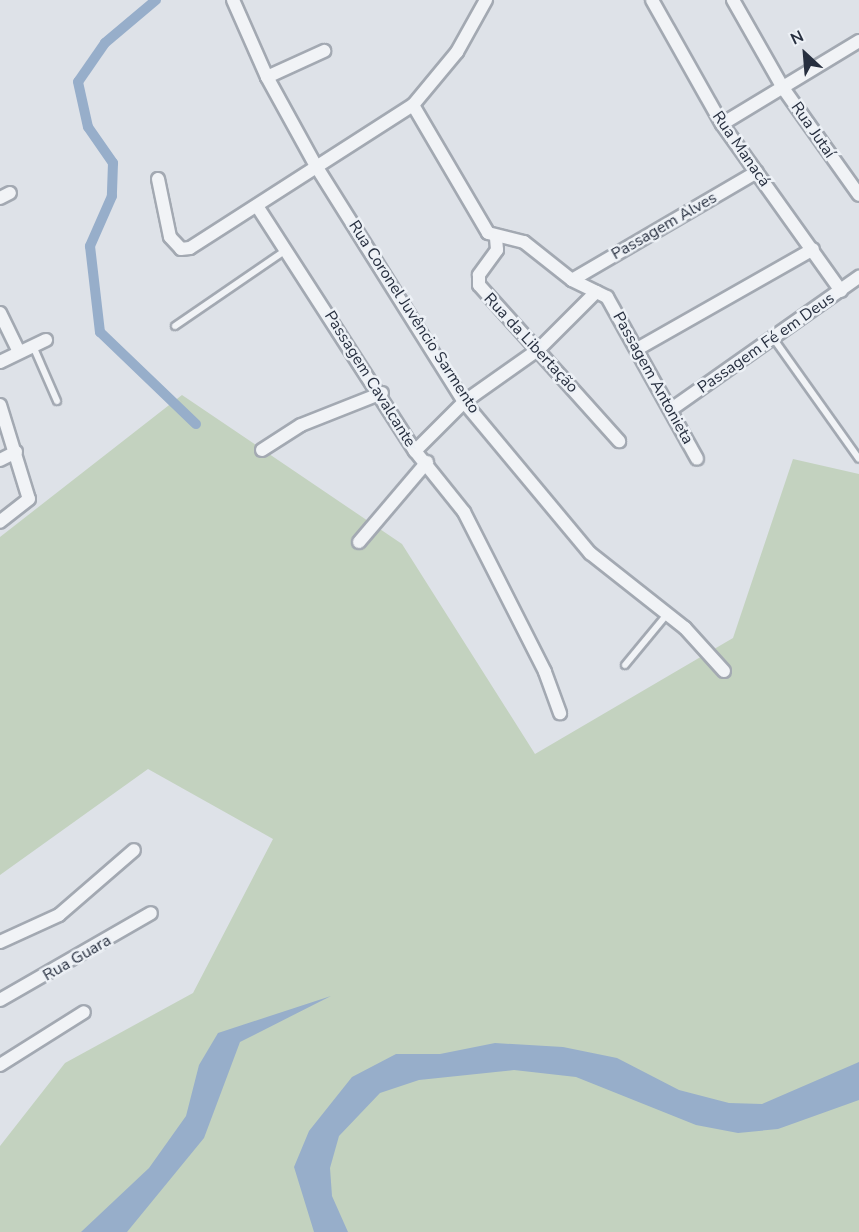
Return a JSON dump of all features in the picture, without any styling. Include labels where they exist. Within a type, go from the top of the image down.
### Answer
[{"type":"street","name":"Rua Coronel Juvêncio Sarmento","points":[[233,0],[267,77],[316,166],[464,402],[576,539],[668,613],[724,671]]},
{"type":"street","points":[[158,179],[170,237],[181,249],[257,206],[413,105],[457,52],[486,0]]},
{"type":"street","name":"Rua Manacá","points":[[652,0],[722,124],[841,291]]},
{"type":"street","name":"Rua Jutaí","points":[[733,0],[783,88],[859,195]]},
{"type":"street","points":[[722,124],[857,46]]},
{"type":"street","points":[[267,77],[324,51]]},
{"type":"street","points":[[413,105],[482,225],[496,238]]},
{"type":"street","name":"Passagem Alves","points":[[572,280],[757,172]]},
{"type":"street","name":"Passagem Cavalcante","points":[[257,206],[382,393],[415,451],[427,462],[464,512],[540,662],[560,713]]},
{"type":"street","name":"Passagem Antonieta","points":[[496,238],[524,242],[572,280],[607,297],[673,408],[697,459]]},
{"type":"street","name":"Rua da Libertação","points":[[496,238],[497,250],[479,275],[479,285],[619,441]]},
{"type":"street","points":[[639,348],[813,249]]},
{"type":"street","name":"Passagem Fé em Deus","points":[[673,408],[859,277]]},
{"type":"street","points":[[415,451],[464,402],[538,349],[596,292]]},
{"type":"street","points":[[0,313],[20,352]]},
{"type":"street","points":[[0,362],[46,340]]},
{"type":"street","points":[[262,450],[301,425],[382,393]]},
{"type":"street","points":[[0,405],[28,489],[29,499],[0,522]]},
{"type":"street","points":[[0,460],[16,453]]},
{"type":"street","points":[[359,542],[427,462]]},
{"type":"street","points":[[0,942],[59,915],[134,850]]},
{"type":"street","name":"Rua Guara","points":[[0,1000],[151,913]]},
{"type":"street","points":[[0,1065],[84,1012]]},
{"type":"lane","points":[[175,326],[286,250]]},
{"type":"lane","points":[[773,338],[859,459]]},
{"type":"lane","points":[[33,346],[57,402]]},
{"type":"lane","points":[[626,665],[668,613]]},
{"type":"green space","points":[[182,395],[402,544],[535,754],[733,638],[793,459],[859,474],[859,1232],[0,1232],[0,1146],[65,1063],[193,993],[273,839],[148,769],[0,875],[0,537]]},
{"type":"water","points":[[331,996],[240,1042],[204,1138],[127,1232],[81,1232],[149,1168],[186,1116],[199,1065],[218,1033]]},
{"type":"water","points":[[495,1043],[563,1047],[617,1058],[679,1090],[729,1103],[762,1104],[859,1062],[859,1100],[778,1129],[738,1133],[696,1125],[576,1077],[514,1070],[419,1080],[380,1093],[339,1136],[330,1168],[332,1196],[348,1232],[314,1232],[294,1167],[309,1131],[352,1077],[396,1054],[440,1054]]},
{"type":"waterway","points":[[156,0],[105,43],[78,82],[88,127],[113,163],[112,196],[90,246],[100,332],[196,424]]}]
